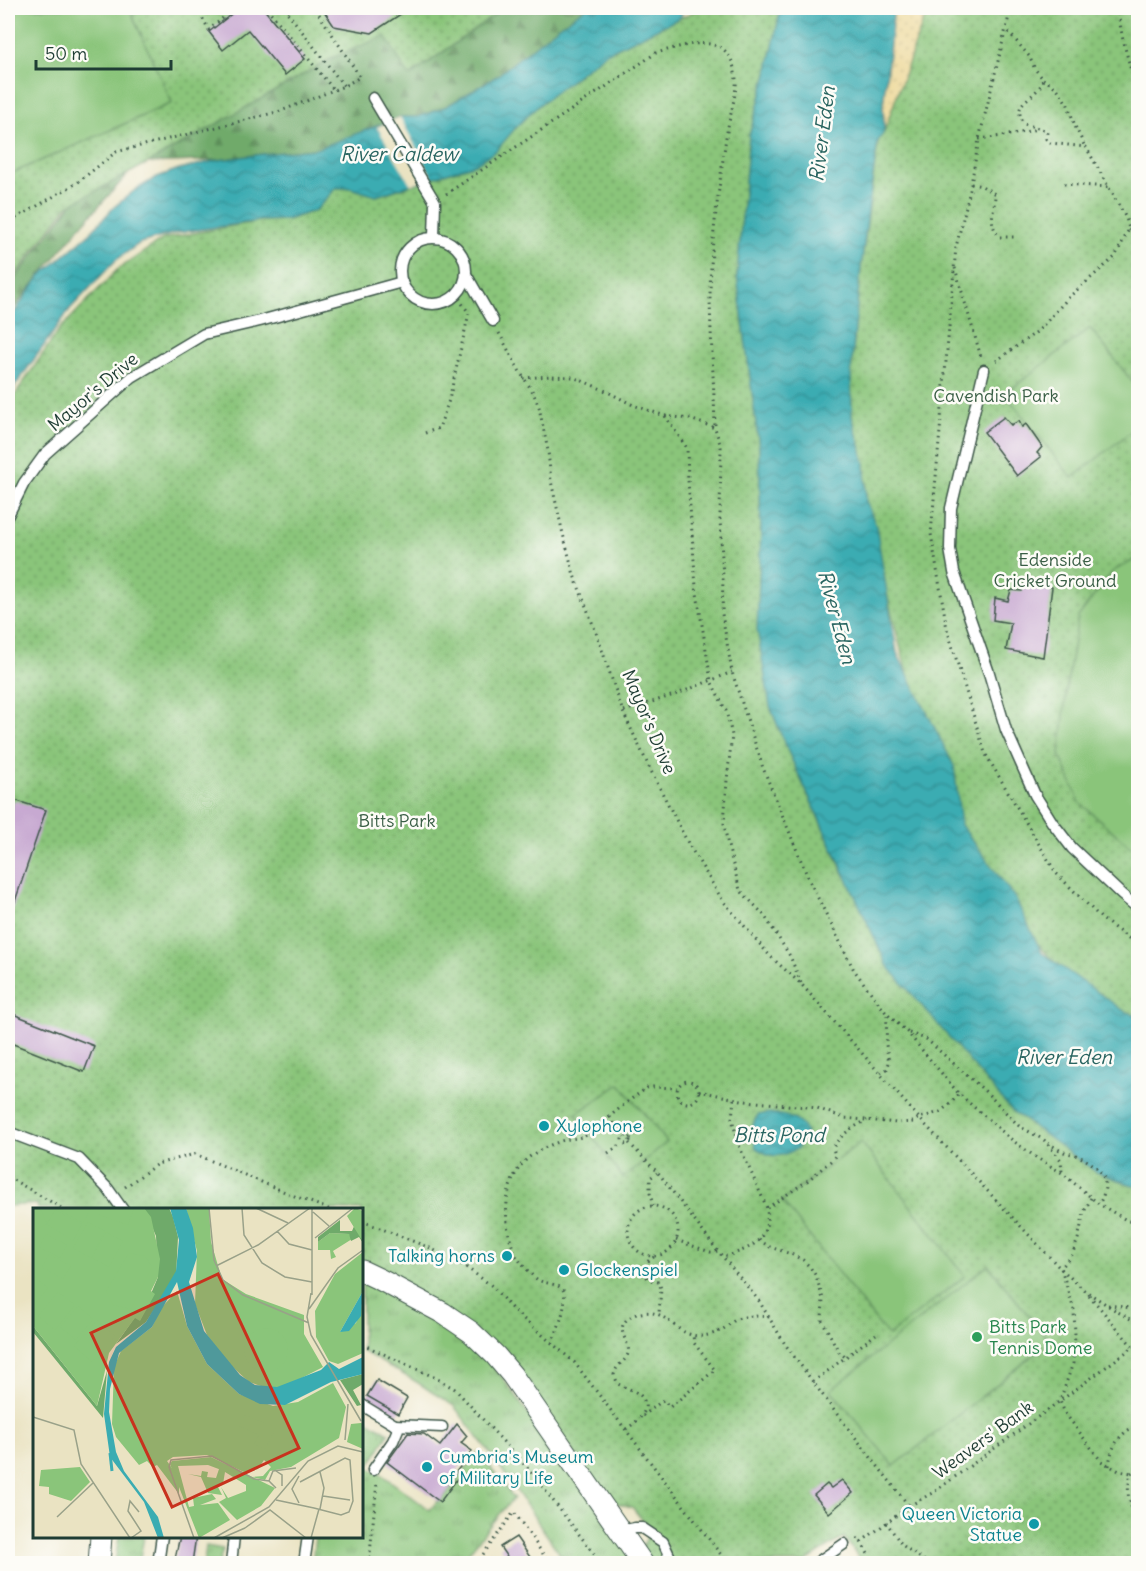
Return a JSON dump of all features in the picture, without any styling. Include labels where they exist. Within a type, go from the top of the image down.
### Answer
[{"type":"street","points":[[363,1272],[443,1313],[471,1332],[495,1355],[512,1375],[643,1563]]},
{"type":"street","points":[[99,1563],[101,1538]]},
{"type":"lane","points":[[373,98],[435,202],[434,237]]},
{"type":"lane","points":[[467,276],[456,295],[447,301],[435,304],[425,303],[415,299],[407,292],[400,272],[401,261],[412,244],[423,238],[445,239],[455,245],[466,264],[467,276],[493,321]]},
{"type":"lane","name":"Mayor's Drive","points":[[8,515],[24,483],[45,454],[132,377],[204,334],[402,282]]},
{"type":"lane","points":[[984,370],[951,508],[950,549],[954,572],[1006,730],[1035,795],[1072,848],[1138,908]]},
{"type":"lane","points":[[8,1132],[79,1159],[108,1189],[122,1208]]},
{"type":"lane","points":[[363,1406],[395,1425],[442,1427]]},
{"type":"lane","points":[[373,1470],[397,1435],[398,1429],[395,1425]]},
{"type":"lane","points":[[621,1531],[642,1528],[663,1542],[673,1563]]},
{"type":"lane","points":[[158,1563],[162,1538]]},
{"type":"lane","points":[[231,1563],[234,1538]]},
{"type":"lane","points":[[304,1563],[308,1538]]},
{"type":"lane","points":[[815,1563],[844,1544]]},
{"type":"path","points":[[197,8],[209,30],[234,8]]},
{"type":"path","points":[[267,8],[334,90]]},
{"type":"path","points":[[284,8],[344,86]]},
{"type":"path","points":[[8,227],[13,220],[76,183],[116,152],[281,111],[344,86],[360,77],[315,8]]},
{"type":"path","points":[[1011,8],[956,247],[931,534],[947,629],[986,753],[1056,873],[1102,919],[1138,945]]},
{"type":"path","points":[[1117,8],[1138,97]]},
{"type":"path","points":[[1006,29],[1029,56],[1043,79],[1057,88],[1068,105],[1075,126],[1126,218],[1129,229],[1138,238]]},
{"type":"path","points":[[435,202],[656,53],[686,45],[705,43],[726,51],[732,60],[736,84],[726,130],[714,230],[710,298],[715,428],[721,447],[722,614],[732,672],[763,768],[809,880],[854,970],[887,1014],[907,1032],[959,1094],[1012,1140],[1036,1158],[1062,1173],[1099,1204],[1128,1221],[1138,1223]]},
{"type":"path","points":[[1043,79],[1038,88],[1020,107],[1020,116],[1024,124],[1045,130],[1046,139],[1050,143],[1086,147]]},
{"type":"path","points":[[980,139],[1040,128]]},
{"type":"path","points":[[971,184],[982,186],[995,194],[991,219],[999,237],[1016,237]]},
{"type":"path","points":[[1064,184],[1109,188]]},
{"type":"path","points":[[954,267],[984,370],[1038,331],[1070,296],[1098,273],[1114,256],[1129,229]]},
{"type":"path","points":[[425,433],[439,428],[449,400],[469,313],[456,295]]},
{"type":"path","name":"Mayor's Drive","points":[[493,321],[538,407],[548,451],[551,481],[574,575],[623,712],[689,845],[723,901],[770,956],[802,985],[919,1118]]},
{"type":"path","points":[[524,378],[573,377],[633,405],[664,416],[690,419],[715,428]]},
{"type":"path","points":[[664,416],[687,448],[696,587],[711,681],[726,711],[732,735],[724,824],[728,846],[740,890],[764,915],[790,956],[802,985]]},
{"type":"path","points":[[623,712],[732,672]]},
{"type":"path","points":[[881,1073],[889,1063],[886,1045],[887,1014]]},
{"type":"path","points":[[907,1032],[926,1039],[987,1093],[1019,1126],[1063,1152],[1077,1156],[1098,1170],[1104,1177],[1106,1190],[1099,1204]]},
{"type":"path","points":[[552,1343],[563,1311],[564,1294],[558,1286],[540,1281],[517,1259],[507,1227],[507,1205],[514,1176],[534,1154],[559,1142],[587,1135],[647,1088],[677,1088],[683,1082],[690,1081],[696,1084],[699,1091],[698,1098],[688,1104],[680,1101],[677,1088]]},
{"type":"path","points":[[699,1091],[734,1099],[817,1108],[844,1118],[897,1123],[914,1122],[919,1118],[940,1112],[959,1094]]},
{"type":"path","points":[[723,1257],[756,1244],[764,1234],[768,1223],[767,1208],[738,1143],[732,1118],[734,1099]]},
{"type":"path","points":[[610,1117],[624,1137],[623,1143]]},
{"type":"path","points":[[919,1118],[1084,1290],[1138,1353]]},
{"type":"path","points":[[767,1208],[807,1181],[833,1159],[835,1156],[833,1148],[837,1140],[869,1119]]},
{"type":"path","points":[[629,1143],[630,1138],[645,1127]]},
{"type":"path","points":[[624,1137],[630,1138]]},
{"type":"path","points":[[1044,1140],[1062,1160],[1062,1173]]},
{"type":"path","points":[[609,1153],[623,1143],[629,1143],[657,1173],[759,1301],[785,1344],[909,1506]]},
{"type":"path","points":[[121,1190],[158,1164],[195,1154],[328,1208]]},
{"type":"path","points":[[653,1206],[649,1183],[650,1178],[657,1173]]},
{"type":"path","points":[[8,1177],[63,1208]]},
{"type":"path","points":[[1061,1268],[1072,1255],[1084,1212],[1091,1198]]},
{"type":"path","points":[[653,1206],[667,1210],[673,1216],[678,1230],[676,1240],[668,1251],[661,1255],[645,1254],[638,1251],[633,1244],[628,1228],[636,1213],[643,1208],[653,1206]]},
{"type":"path","points":[[363,1221],[399,1234],[463,1265],[492,1286],[513,1309],[574,1362],[728,1563]]},
{"type":"path","points":[[676,1240],[710,1252],[717,1251]]},
{"type":"path","points":[[759,1240],[770,1247],[791,1254],[810,1267],[816,1276],[823,1299],[822,1320],[836,1347],[845,1357]]},
{"type":"path","points":[[655,1255],[647,1261],[644,1269],[651,1281],[659,1282],[661,1289],[659,1314]]},
{"type":"path","points":[[1061,1268],[1074,1310],[1075,1336],[1073,1363],[1060,1401],[1065,1413],[1101,1461],[1119,1471],[1131,1473],[1138,1468]]},
{"type":"path","points":[[1084,1290],[1138,1323]]},
{"type":"path","points":[[1106,1304],[1138,1309]]},
{"type":"path","points":[[642,1417],[644,1401],[634,1391],[618,1384],[614,1375],[628,1353],[628,1343],[623,1333],[626,1321],[640,1313],[652,1312],[659,1314],[680,1329],[701,1336],[720,1331],[741,1318],[770,1317]]},
{"type":"path","points":[[813,1382],[876,1334]]},
{"type":"path","points":[[626,1429],[663,1400],[670,1407],[715,1370],[694,1343],[693,1335]]},
{"type":"path","points":[[363,1344],[434,1377],[454,1389],[531,1472],[602,1563]]},
{"type":"path","name":"Weavers' Bank","points":[[861,1542],[909,1506],[934,1492],[1133,1347],[1138,1346]]},
{"type":"path","points":[[1109,1466],[1111,1453],[1119,1438],[1128,1429],[1138,1425]]},
{"type":"path","points":[[369,1563],[378,1472],[373,1470]]},
{"type":"path","points":[[1131,1473],[1128,1493],[1131,1509],[1138,1517]]},
{"type":"path","points":[[476,1563],[514,1512],[550,1563]]},
{"type":"path","points":[[886,1522],[902,1545],[929,1563]]},
{"type":"path","points":[[844,1544],[855,1535],[874,1563]]},
{"type":"green space","points":[[8,8],[504,8],[409,76],[385,36],[334,57],[148,163],[67,206],[8,285]]},
{"type":"green space","points":[[8,8],[129,8],[172,103],[8,175]]},
{"type":"green space","points":[[504,8],[586,8],[558,27],[497,76],[447,106],[418,117],[400,117],[316,149],[219,160],[148,163],[334,57],[385,35],[410,76]]},
{"type":"green space","name":"Bitts Park","points":[[701,8],[781,8],[767,74],[749,136],[737,276],[759,447],[770,706],[786,747],[844,874],[1096,1172],[1138,1187],[1138,1563],[862,1563],[844,1537],[805,1563],[650,1563],[640,1550],[651,1531],[632,1507],[605,1500],[521,1377],[363,1267],[363,1208],[200,1208],[183,1204],[136,1208],[38,1208],[37,1204],[8,1206],[8,413],[15,395],[59,330],[117,270],[163,239],[259,221],[287,220],[316,210],[336,188],[351,188],[377,196],[475,164],[539,105],[606,53]]},
{"type":"green space","name":"Cavendish Park","points":[[933,8],[1138,8],[1138,1030],[1075,985],[1005,908],[966,843],[928,741],[904,661],[875,549],[866,501],[865,463],[852,417],[851,372],[859,284],[878,141],[884,132],[923,22]]},
{"type":"green space","points":[[128,174],[81,226],[8,315],[8,288],[72,203]]},
{"type":"green space","points":[[1090,328],[1138,389],[1138,426],[1072,478],[1005,394]]},
{"type":"green space","points":[[1138,558],[1138,853],[1080,803],[1060,755],[1067,684],[1078,617],[1113,571]]},
{"type":"green space","points":[[620,1084],[667,1142],[623,1178],[576,1114]]},
{"type":"green space","points":[[861,1142],[965,1276],[888,1336],[782,1201]]},
{"type":"green space","points":[[988,1265],[1050,1342],[894,1466],[831,1390]]},
{"type":"green space","points":[[363,1281],[462,1335],[490,1361],[637,1563],[566,1563],[496,1461],[454,1406],[363,1352]]},
{"type":"green space","points":[[363,1418],[389,1433],[368,1468],[378,1472],[430,1510],[438,1500],[440,1502],[478,1452],[514,1498],[465,1557],[463,1563],[312,1564],[315,1538],[363,1538]]},
{"type":"green space","points":[[119,1538],[144,1538],[139,1563],[115,1563]]},
{"type":"green space","points":[[206,1546],[223,1549],[219,1563],[204,1563]]},
{"type":"sand","points":[[894,8],[932,8],[923,22],[884,132],[883,105]]},
{"type":"water","name":"River Caldew","points":[[586,8],[684,8],[680,18],[606,53],[539,105],[496,151],[475,164],[376,196],[351,188],[336,188],[316,210],[287,220],[259,221],[176,233],[140,243],[115,261],[70,309],[8,396],[8,321],[39,277],[135,190],[157,177],[179,169],[219,160],[316,149],[400,117],[418,117],[447,106],[497,76],[558,27]]},
{"type":"water","name":"River Eden","points":[[781,8],[894,8],[883,105],[884,132],[878,141],[869,203],[851,372],[852,417],[865,463],[866,501],[876,526],[897,653],[954,766],[961,825],[1015,898],[1042,953],[1123,1010],[1138,1017],[1138,1187],[1096,1172],[1012,1111],[887,965],[786,747],[770,706],[757,629],[761,532],[759,447],[737,276],[749,136],[767,74]]},
{"type":"water","name":"Bitts Pond","points":[[770,1113],[791,1118],[804,1128],[806,1133],[797,1149],[777,1156],[756,1148],[752,1131],[753,1123],[758,1115]]},
{"type":"pier","points":[[400,117],[432,177],[411,185],[377,127]]},
{"type":"building","points":[[239,8],[263,8],[305,59],[285,75],[248,30],[223,50],[209,32]]},
{"type":"building","points":[[322,8],[410,8],[372,33],[334,26]]},
{"type":"building","points":[[1004,417],[1011,425],[1019,421],[1022,427],[1026,424],[1042,447],[1037,453],[1041,457],[1017,476],[984,432]]},
{"type":"building","points":[[1025,581],[1052,587],[1043,657],[1006,650],[1011,623],[993,620],[995,598],[1008,601],[1011,590],[1022,591]]},
{"type":"building","points":[[14,800],[46,810],[10,916],[8,915],[8,820]]},
{"type":"building","points":[[8,1012],[94,1046],[84,1072],[8,1042]]},
{"type":"building","points":[[377,1380],[407,1398],[398,1414],[367,1396]]},
{"type":"building","name":"Cumbria's Museum of Military Life","points":[[457,1424],[467,1436],[461,1443],[472,1451],[456,1472],[460,1475],[440,1502],[387,1462],[408,1433],[424,1434],[440,1446]]},
{"type":"building","points":[[842,1480],[853,1493],[829,1513],[814,1495],[827,1484],[831,1488]]},
{"type":"building","points":[[516,1537],[530,1557],[520,1563],[511,1563],[500,1547]]},
{"type":"building","points":[[180,1538],[196,1538],[192,1563],[174,1563]]},
{"type":"place","name":"Xylophone","points":[[544,1126]]},
{"type":"place","name":"Talking horns","points":[[507,1256]]},
{"type":"place","name":"Glockenspiel","points":[[564,1270]]},
{"type":"place","name":"Bitts Park Tennis Dome","points":[[977,1337]]},
{"type":"place","name":"Cumbria's Museum of Military Life","points":[[427,1467]]},
{"type":"place","name":"Queen Victoria Statue","points":[[1034,1524]]},
{"type":"park label","name":"Edenside Cricket Ground","points":[[1055,570]]}]
